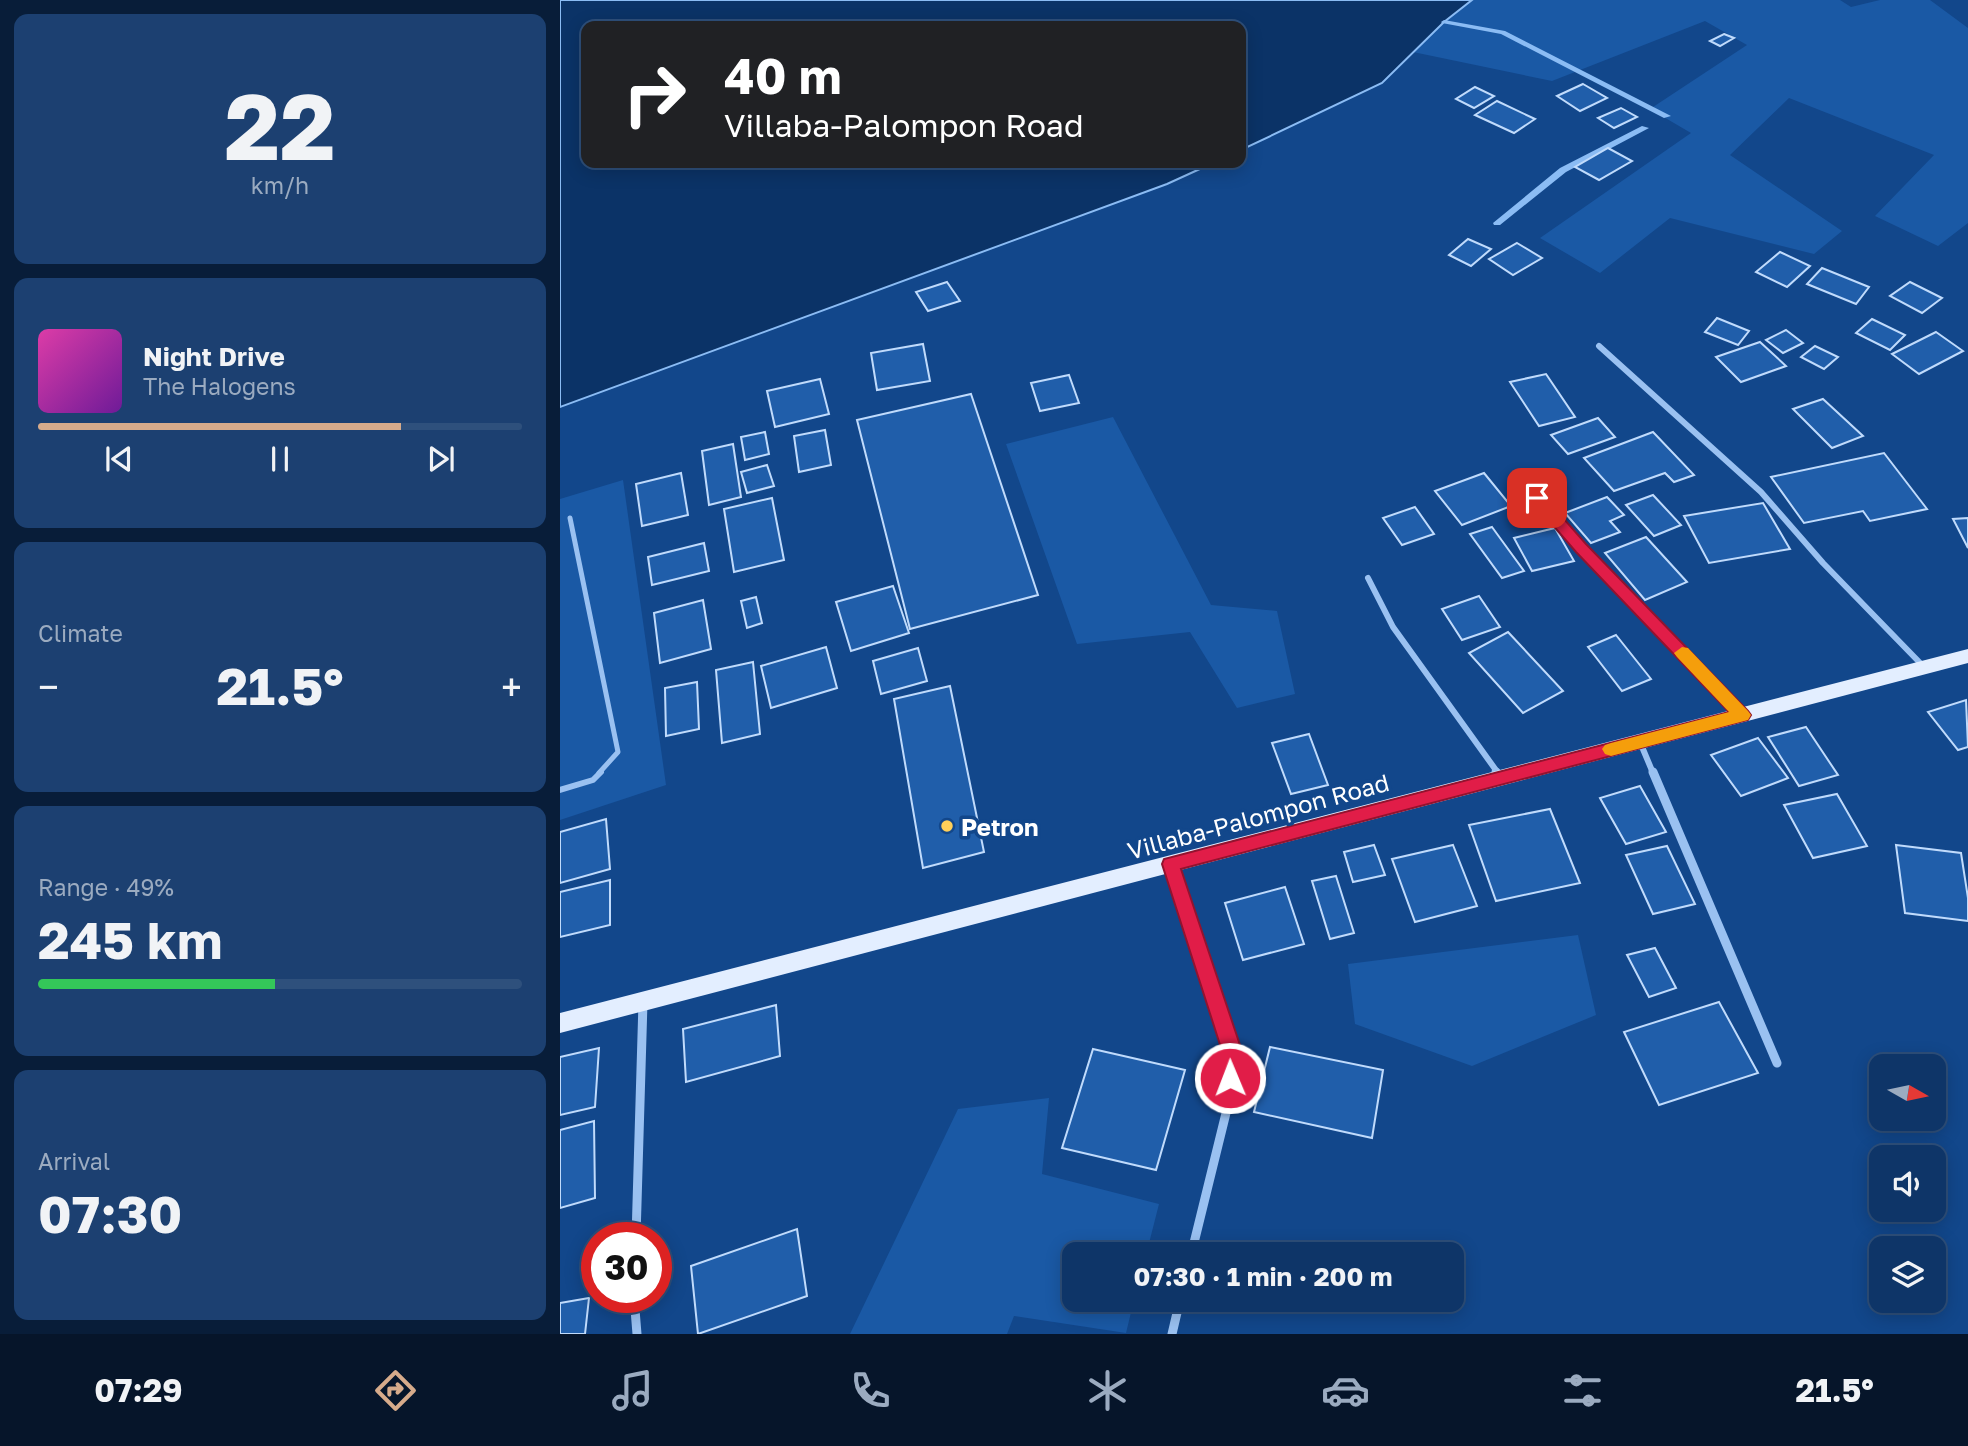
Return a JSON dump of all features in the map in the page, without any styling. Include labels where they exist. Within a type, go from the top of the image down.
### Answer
[{"type":"main road","name":"Villaba-Palompon Road","points":[[560,1023],[1968,656]]},
{"type":"street","points":[[1599,346],[1761,492],[1823,563],[1924,668]]},
{"type":"street","points":[[1537,498],[1581,548],[1742,715]]},
{"type":"street","points":[[1368,578],[1393,627],[1502,778]]},
{"type":"street","points":[[1640,742],[1777,1063]]},
{"type":"street","points":[[1171,864],[1232,1051],[1228,1105],[1194,1242]]},
{"type":"street","points":[[636,1222],[643,1002]]},
{"type":"street","points":[[1172,1334],[1177,1312]]},
{"type":"street","points":[[635,1313],[636,1334]]},
{"type":"lane","points":[[560,790],[593,779],[618,752],[570,518]]},
{"type":"shaded area","points":[[560,0],[1472,0],[1444,22],[1382,83],[1246,148],[1246,21],[581,21],[581,168],[1202,168],[1167,184],[560,407]]},
{"type":"shaded area","points":[[1472,0],[1840,0],[1851,7],[1880,0],[1930,0],[1968,28],[1968,223],[1938,246],[1875,216],[1934,155],[1789,98],[1730,155],[1842,231],[1814,254],[1670,218],[1600,273],[1540,238],[1691,133],[1650,109],[1747,45],[1705,21],[1552,81],[1413,52]]},
{"type":"shaded area","points":[[1113,417],[1211,605],[1277,611],[1295,694],[1237,708],[1190,632],[1077,644],[1006,444]]},
{"type":"shaded area","points":[[623,480],[666,785],[560,820],[560,499]]},
{"type":"shaded area","points":[[1578,935],[1596,1015],[1472,1066],[1355,1024],[1348,964]]},
{"type":"shaded area","points":[[1049,1098],[1042,1174],[1159,1204],[1149,1242],[1062,1242],[1062,1312],[1131,1312],[1126,1333],[1014,1316],[1007,1334],[850,1334],[958,1109]]},
{"type":"building","points":[[1724,34],[1734,38],[1720,46],[1710,41]]},
{"type":"building","points":[[1583,84],[1607,98],[1580,111],[1557,96]]},
{"type":"building","points":[[1475,87],[1494,96],[1474,108],[1456,99]]},
{"type":"building","points":[[1497,101],[1535,119],[1514,133],[1475,115]]},
{"type":"building","points":[[1621,108],[1637,117],[1614,128],[1598,118]]},
{"type":"building","points":[[1608,148],[1632,161],[1599,180],[1575,167]]},
{"type":"building","points":[[1468,239],[1491,249],[1471,266],[1449,255]]},
{"type":"building","points":[[1517,243],[1542,258],[1513,275],[1489,259]]},
{"type":"building","points":[[1780,252],[1810,266],[1787,287],[1756,272]]},
{"type":"building","points":[[1822,268],[1869,287],[1856,304],[1807,284]]},
{"type":"building","points":[[947,282],[960,301],[928,311],[916,292]]},
{"type":"building","points":[[1910,282],[1942,298],[1922,313],[1890,296]]},
{"type":"building","points":[[1717,318],[1749,331],[1738,345],[1705,332]]},
{"type":"building","points":[[1872,319],[1905,335],[1890,350],[1856,333]]},
{"type":"building","points":[[1786,330],[1803,343],[1783,353],[1766,340]]},
{"type":"building","points":[[1936,332],[1963,351],[1919,374],[1892,354]]},
{"type":"building","points":[[1760,342],[1786,366],[1741,382],[1716,357]]},
{"type":"building","points":[[923,344],[930,381],[877,390],[871,353]]},
{"type":"building","points":[[1815,346],[1838,357],[1824,369],[1801,357]]},
{"type":"building","points":[[1546,374],[1575,417],[1539,426],[1510,382]]},
{"type":"building","points":[[1069,375],[1079,403],[1040,411],[1031,383]]},
{"type":"building","points":[[820,379],[829,414],[775,427],[767,391]]},
{"type":"building","points":[[971,394],[1038,595],[910,629],[857,420]]},
{"type":"building","points":[[1823,399],[1863,436],[1832,448],[1793,409]]},
{"type":"building","points":[[1598,418],[1615,437],[1568,454],[1551,435]]},
{"type":"building","points":[[825,430],[831,465],[799,472],[794,436]]},
{"type":"building","points":[[765,432],[769,454],[745,460],[741,437]]},
{"type":"building","points":[[1653,432],[1694,475],[1674,482],[1665,473],[1614,491],[1584,458]]},
{"type":"building","points":[[733,444],[741,497],[709,505],[702,451]]},
{"type":"building","points":[[1884,453],[1927,509],[1870,521],[1863,511],[1804,523],[1771,477]]},
{"type":"building","points":[[767,465],[774,486],[747,493],[741,472]]},
{"type":"building","points":[[681,473],[688,515],[642,526],[636,484]]},
{"type":"building","points":[[1484,473],[1511,506],[1462,525],[1435,491]]},
{"type":"building","points":[[1653,495],[1681,525],[1654,536],[1626,505]]},
{"type":"building","points":[[1607,497],[1624,515],[1610,521],[1620,532],[1591,543],[1565,513]]},
{"type":"building","points":[[772,498],[784,560],[734,572],[724,509]]},
{"type":"building","points":[[1763,503],[1790,549],[1709,563],[1684,516]]},
{"type":"building","points":[[1415,507],[1434,534],[1402,545],[1383,518]]},
{"type":"building","points":[[1968,518],[1968,548],[1953,519]]},
{"type":"building","points":[[1492,527],[1524,571],[1502,578],[1470,534]]},
{"type":"building","points":[[1555,528],[1574,561],[1532,571],[1514,538]]},
{"type":"building","points":[[1646,537],[1687,582],[1645,600],[1605,553]]},
{"type":"building","points":[[704,543],[709,571],[652,585],[648,557]]},
{"type":"building","points":[[893,586],[909,633],[851,651],[836,602]]},
{"type":"building","points":[[1479,596],[1500,627],[1462,640],[1442,609]]},
{"type":"building","points":[[756,597],[762,623],[747,628],[741,601]]},
{"type":"building","points":[[703,600],[711,649],[660,663],[654,613]]},
{"type":"building","points":[[1508,632],[1563,691],[1523,713],[1469,653]]},
{"type":"building","points":[[1616,635],[1651,679],[1622,691],[1588,647]]},
{"type":"building","points":[[826,647],[837,688],[771,708],[761,666]]},
{"type":"building","points":[[918,648],[927,681],[881,694],[873,661]]},
{"type":"building","points":[[753,662],[760,734],[722,743],[716,670]]},
{"type":"building","points":[[697,682],[699,729],[666,736],[665,688]]},
{"type":"building","points":[[950,686],[984,852],[923,868],[894,699]]},
{"type":"building","points":[[1966,700],[1968,747],[1958,750],[1928,712]]},
{"type":"building","points":[[1806,727],[1838,775],[1799,786],[1768,737]]},
{"type":"building","points":[[1309,734],[1328,785],[1291,794],[1272,743]]},
{"type":"building","points":[[1758,738],[1788,778],[1741,796],[1711,755]]},
{"type":"building","points":[[1640,786],[1666,832],[1626,844],[1600,798]]},
{"type":"building","points":[[1837,794],[1867,846],[1813,858],[1784,805]]},
{"type":"building","points":[[1550,809],[1580,883],[1496,901],[1469,825]]},
{"type":"building","points":[[606,819],[610,869],[560,883],[560,832]]},
{"type":"building","points":[[1374,845],[1385,875],[1353,882],[1344,852]]},
{"type":"building","points":[[1453,845],[1477,906],[1415,922],[1392,859]]},
{"type":"building","points":[[1896,845],[1961,853],[1968,898],[1968,921],[1905,913]]},
{"type":"building","points":[[1667,846],[1695,904],[1653,914],[1626,855]]},
{"type":"building","points":[[1336,876],[1354,933],[1330,939],[1312,881]]},
{"type":"building","points":[[610,880],[610,925],[560,937],[560,892]]},
{"type":"building","points":[[1285,887],[1304,944],[1243,960],[1225,903]]},
{"type":"building","points":[[1655,948],[1676,988],[1649,997],[1627,955]]},
{"type":"building","points":[[1719,1002],[1758,1073],[1659,1105],[1624,1032]]},
{"type":"building","points":[[776,1005],[780,1056],[686,1082],[683,1029]]},
{"type":"building","points":[[1270,1047],[1383,1070],[1372,1138],[1254,1112]]},
{"type":"building","points":[[599,1048],[595,1107],[560,1115],[560,1057]]},
{"type":"building","points":[[1093,1049],[1185,1070],[1156,1170],[1062,1148]]},
{"type":"building","points":[[594,1121],[595,1198],[560,1208],[560,1130]]},
{"type":"building","points":[[797,1229],[807,1296],[698,1334],[691,1266]]},
{"type":"building","points":[[581,1299],[581,1313],[587,1313],[585,1334],[560,1334],[560,1303]]},
{"type":"waterway","points":[[1444,22],[1503,32],[1667,116]]},
{"type":"waterway","points":[[1497,223],[1563,170],[1645,128]]},
{"type":"slow traffic","points":[[1611,749],[1742,715],[1682,653]]},
{"type":"place","name":"Petron","points":[[947,826]]},
{"type":"route","points":[[1230,1078],[1232,1051],[1171,864],[1742,715],[1581,548],[1537,498]]}]
